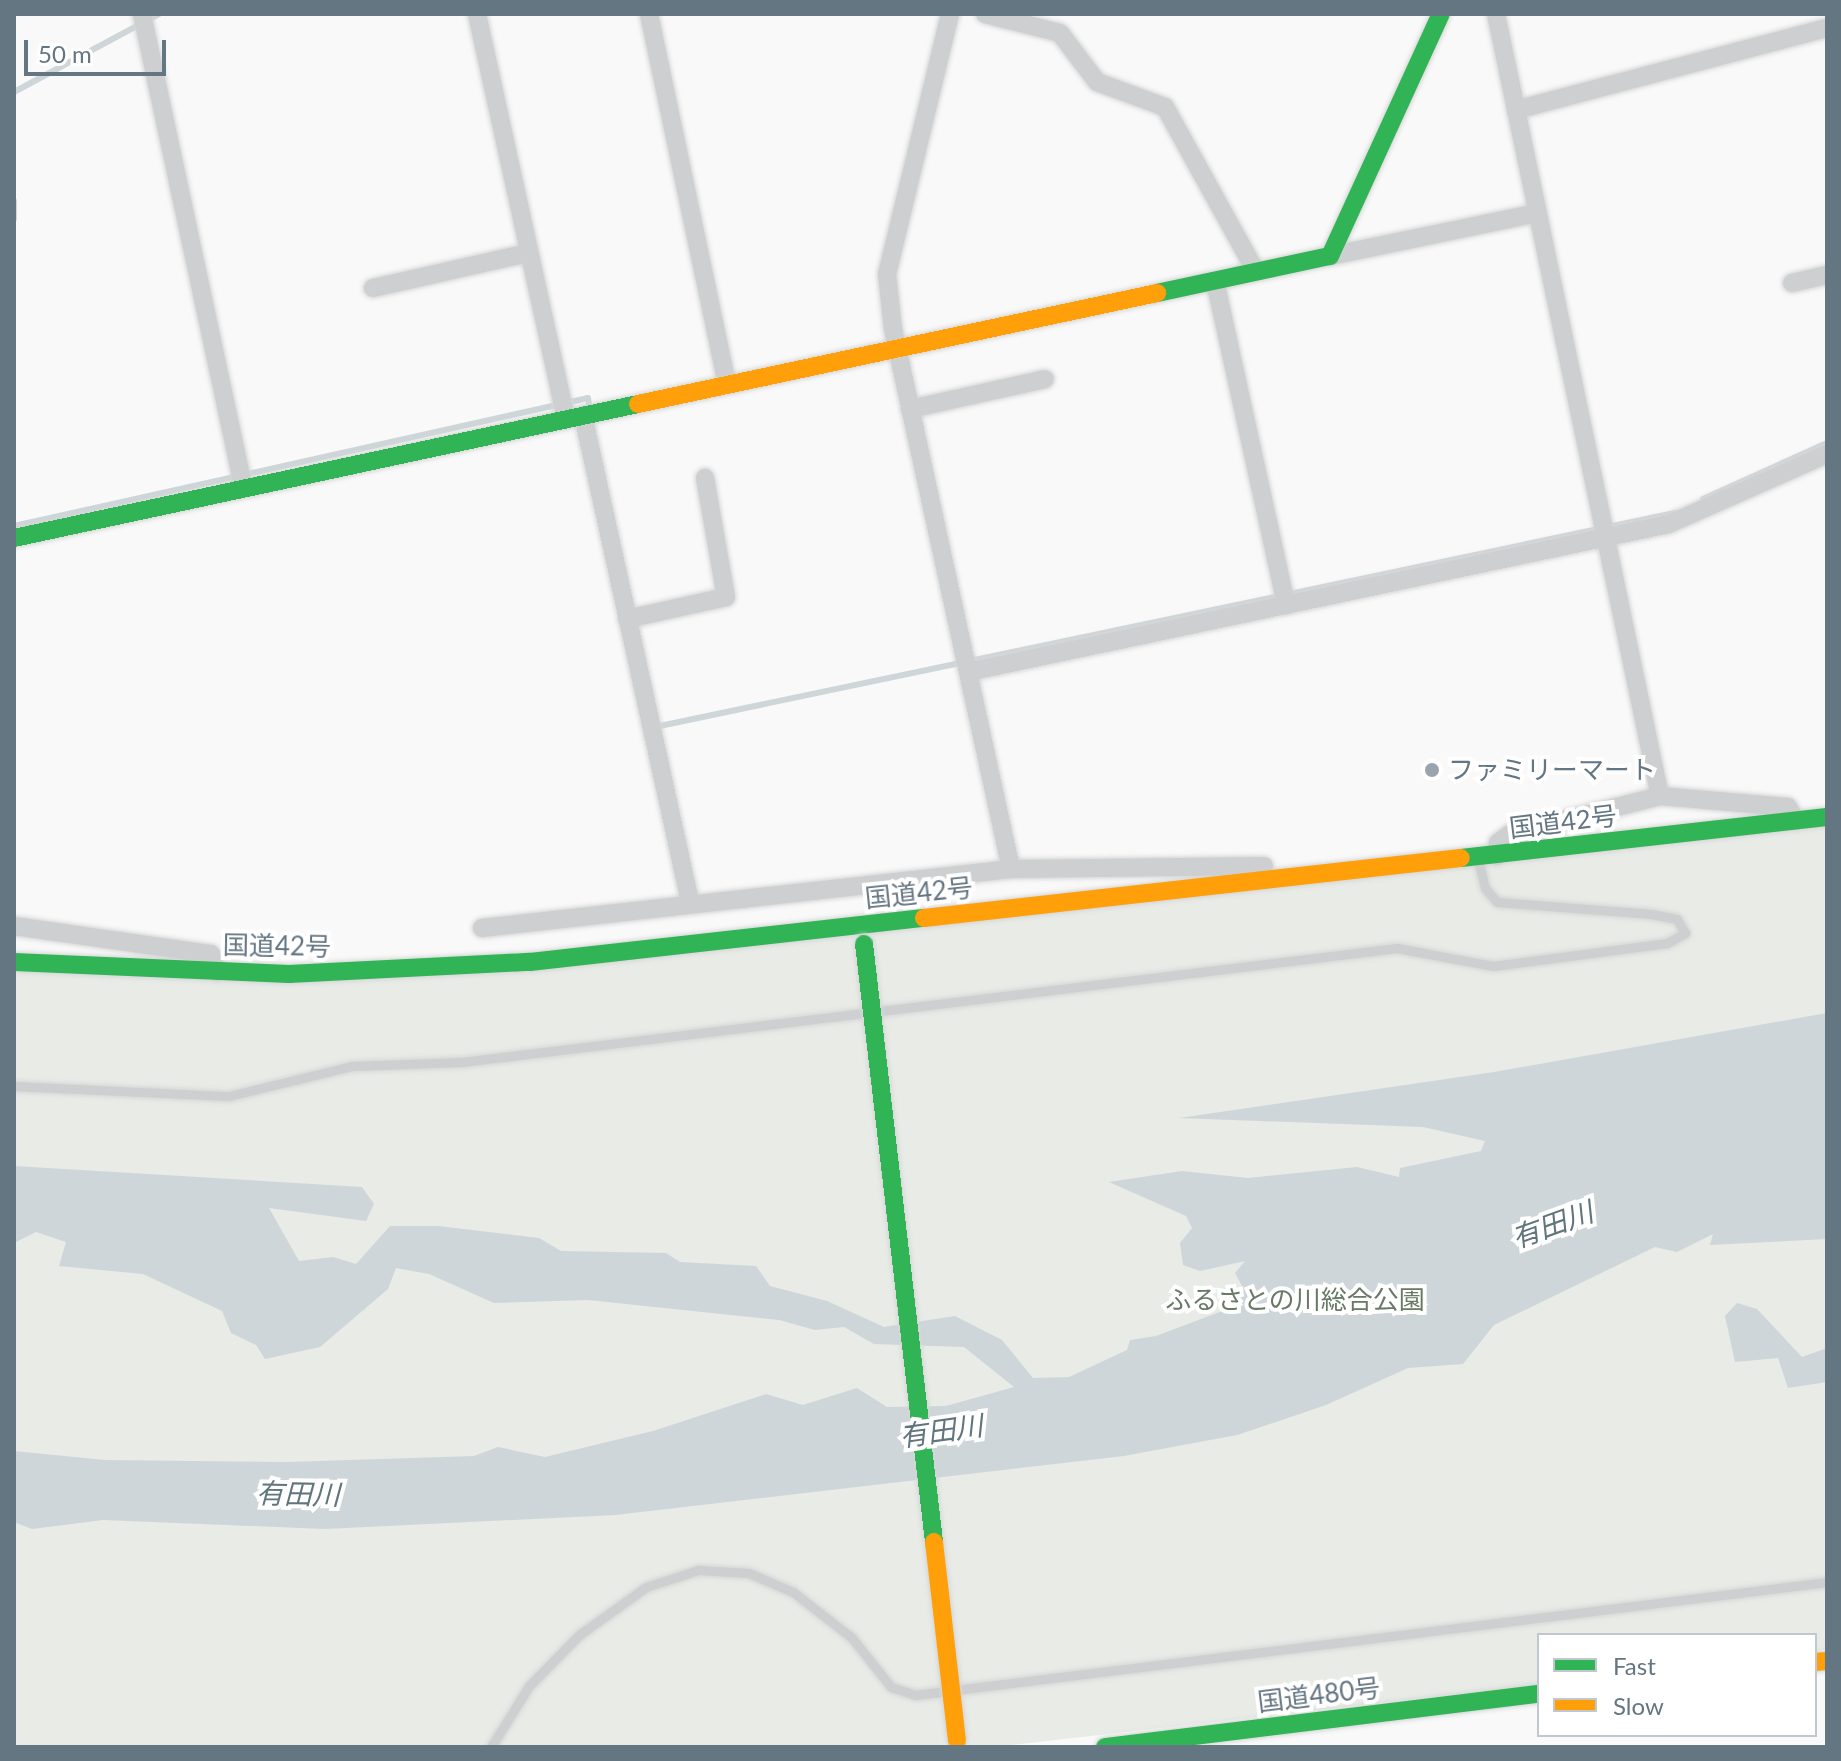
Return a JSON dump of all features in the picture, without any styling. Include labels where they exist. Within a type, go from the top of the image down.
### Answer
[{"type":"main road","points":[[14,538],[1330,256],[1441,14]]},
{"type":"main road","name":"国道42号","points":[[14,962],[217,972],[359,973],[514,964],[863,935],[1273,880],[1827,817]]},
{"type":"main road","points":[[863,935],[958,1744]]},
{"type":"main road","name":"国道480号","points":[[1105,1747],[1537,1694]]},
{"type":"street","points":[[142,14],[244,488]]},
{"type":"street","points":[[477,14],[528,253],[627,619],[690,901]]},
{"type":"street","points":[[649,14],[727,384]]},
{"type":"street","points":[[950,14],[887,264],[897,349],[1011,869]]},
{"type":"street","points":[[985,14],[1060,33],[1097,82],[1165,107],[1256,272]]},
{"type":"street","points":[[1496,14],[1660,796]]},
{"type":"street","points":[[1516,110],[1827,28]]},
{"type":"street","points":[[1330,256],[1538,213]]},
{"type":"street","points":[[373,288],[528,253]]},
{"type":"street","points":[[1792,283],[1827,275]]},
{"type":"street","points":[[1215,281],[1286,605]]},
{"type":"street","points":[[910,409],[1045,379]]},
{"type":"street","points":[[968,672],[1681,521],[1827,454]]},
{"type":"street","points":[[627,619],[726,597],[705,478]]},
{"type":"street","points":[[1487,857],[1510,834],[1660,796],[1788,807],[1796,821]]},
{"type":"street","points":[[482,928],[690,901],[1011,869],[1265,866],[1273,880]]},
{"type":"street","points":[[14,926],[211,954],[217,972]]},
{"type":"lane","points":[[14,1086],[221,1097],[352,1066],[462,1062],[1397,948],[1510,965],[1676,941],[1685,933],[1677,919],[1652,914],[1497,902],[1485,888],[1487,857]]},
{"type":"lane","points":[[491,1747],[529,1686],[570,1643],[646,1587],[698,1570],[749,1573],[793,1592],[852,1638],[891,1687],[915,1695],[1827,1582]]},
{"type":"green space","name":"ふるさとの川総合公園","points":[[1827,822],[1827,1649],[1817,1651],[1817,1633],[1537,1633],[1537,1685],[993,1747],[14,1747],[14,967],[282,979]]},
{"type":"water","name":"有田川","points":[[1827,1013],[1827,1239],[1710,1245],[1713,1234],[1677,1252],[1655,1247],[1494,1325],[1463,1364],[1408,1368],[1326,1405],[1237,1435],[1124,1456],[615,1515],[325,1529],[103,1520],[32,1529],[14,1522],[14,1451],[105,1460],[288,1462],[474,1456],[498,1447],[545,1457],[653,1431],[766,1394],[803,1405],[857,1388],[887,1407],[946,1406],[1014,1387],[964,1347],[874,1344],[844,1327],[815,1330],[779,1320],[588,1300],[494,1303],[429,1274],[396,1268],[388,1289],[320,1347],[265,1359],[256,1345],[231,1333],[222,1311],[143,1274],[59,1266],[66,1242],[36,1232],[14,1243],[14,1166],[362,1187],[374,1204],[366,1221],[269,1208],[299,1261],[333,1257],[356,1264],[390,1226],[438,1226],[539,1238],[561,1251],[666,1253],[680,1262],[756,1266],[770,1286],[827,1301],[884,1327],[955,1316],[1002,1340],[1033,1378],[1069,1377],[1127,1350],[1130,1340],[1156,1336],[1233,1307],[1242,1286],[1235,1273],[1245,1261],[1200,1271],[1183,1265],[1180,1243],[1192,1228],[1186,1216],[1109,1182],[1182,1171],[1248,1178],[1357,1167],[1399,1177],[1400,1168],[1481,1151],[1485,1141],[1423,1127],[1179,1118],[1494,1072]]},
{"type":"water","points":[[1737,1303],[1757,1309],[1802,1357],[1827,1348],[1827,1382],[1788,1388],[1778,1358],[1735,1362],[1725,1316]]},
{"type":"waterway","points":[[14,92],[159,14]]},
{"type":"waterway","points":[[14,201],[14,219]]},
{"type":"waterway","points":[[14,526],[588,398],[590,411]]},
{"type":"waterway","points":[[1703,499],[1827,443]]},
{"type":"waterway","points":[[655,727],[1675,513]]},
{"type":"traffic: fast","points":[[1157,293],[1330,256],[1441,14]]},
{"type":"traffic: fast","points":[[14,538],[638,404]]},
{"type":"traffic: fast","points":[[1461,858],[1827,817]]},
{"type":"traffic: fast","points":[[14,962],[289,974],[530,962],[924,918]]},
{"type":"traffic: fast","points":[[864,944],[934,1542]]},
{"type":"traffic: fast","points":[[1105,1747],[1537,1694]]},
{"type":"traffic: slow","points":[[638,404],[1157,293]]},
{"type":"traffic: slow","points":[[924,918],[1461,858]]},
{"type":"traffic: slow","points":[[934,1542],[957,1741]]},
{"type":"traffic: slow","points":[[1817,1662],[1827,1661]]},
{"type":"place","name":"ファミリーマート","points":[[1432,770]]}]
